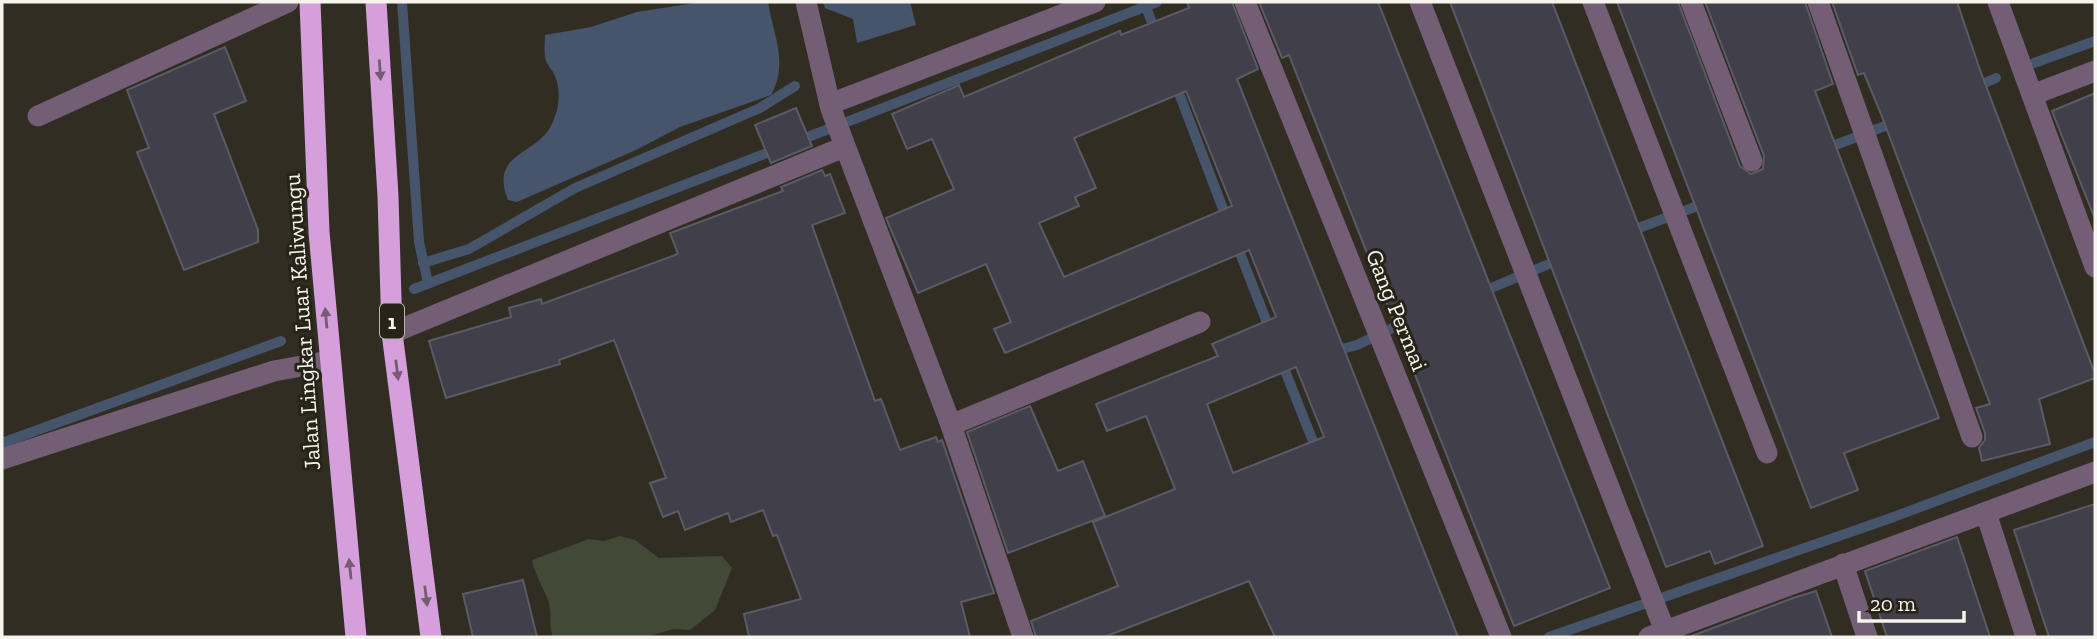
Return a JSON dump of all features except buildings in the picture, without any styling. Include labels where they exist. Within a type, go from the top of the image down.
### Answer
[{"type":"highway","name":"Jalan Lingkar Luar Kaliwungu","points":[[310,2],[319,232],[356,637]]},
{"type":"highway","name":"1","points":[[376,2],[388,196],[392,333],[431,637]]},
{"type":"street","points":[[38,116],[288,2]]},
{"type":"street","points":[[806,2],[831,107],[951,425],[1023,637]]},
{"type":"street","name":"Gang Permai","points":[[1245,2],[1501,637]]},
{"type":"street","points":[[1420,2],[1651,596],[1658,630],[1702,629],[1843,564],[2095,472]]},
{"type":"street","points":[[1593,2],[1767,453]]},
{"type":"street","points":[[1691,2],[1752,161]]},
{"type":"street","points":[[1818,2],[1972,437]]},
{"type":"street","points":[[1998,2],[2032,95],[2088,229],[2095,267]]},
{"type":"street","points":[[831,107],[1082,4]]},
{"type":"street","points":[[2032,95],[2095,71]]},
{"type":"street","points":[[392,333],[843,142]]},
{"type":"street","points":[[951,425],[1200,322]]},
{"type":"street","points":[[2,459],[274,372],[329,361]]},
{"type":"street","points":[[1986,513],[2026,637]]},
{"type":"street","points":[[1843,564],[1867,637]]},
{"type":"green space","points":[[620,536],[635,540],[659,558],[722,556],[732,568],[715,610],[690,630],[674,629],[646,637],[553,637],[549,604],[532,560],[589,539],[604,541]]},
{"type":"water","points":[[701,2],[768,2],[779,60],[779,71],[771,95],[680,127],[636,150],[517,202],[508,200],[504,184],[505,172],[510,162],[539,141],[554,119],[558,107],[556,78],[546,59],[545,35],[591,27],[637,12]]},
{"type":"water","points":[[823,2],[910,2],[916,25],[857,43],[853,19],[825,8]]},
{"type":"waterway","points":[[402,2],[419,242],[428,283]]},
{"type":"waterway","points":[[795,142],[1157,2]]},
{"type":"waterway","points":[[1146,7],[1157,36]]},
{"type":"waterway","points":[[2034,63],[2095,41]]},
{"type":"waterway","points":[[1973,88],[1996,78]]},
{"type":"waterway","points":[[1174,80],[1228,222]]},
{"type":"waterway","points":[[423,263],[469,249],[575,188],[760,108],[795,86]]},
{"type":"waterway","points":[[1825,149],[1898,121]]},
{"type":"waterway","points":[[414,289],[780,148]]},
{"type":"waterway","points":[[1628,232],[1708,202]]},
{"type":"waterway","points":[[1235,240],[1271,333]]},
{"type":"waterway","points":[[1479,293],[1561,259]]},
{"type":"waterway","points":[[1330,352],[1357,345],[1409,320]]},
{"type":"waterway","points":[[2,443],[281,341]]},
{"type":"waterway","points":[[1280,358],[1318,454]]},
{"type":"waterway","points":[[1549,637],[1888,519],[2095,442]]}]
